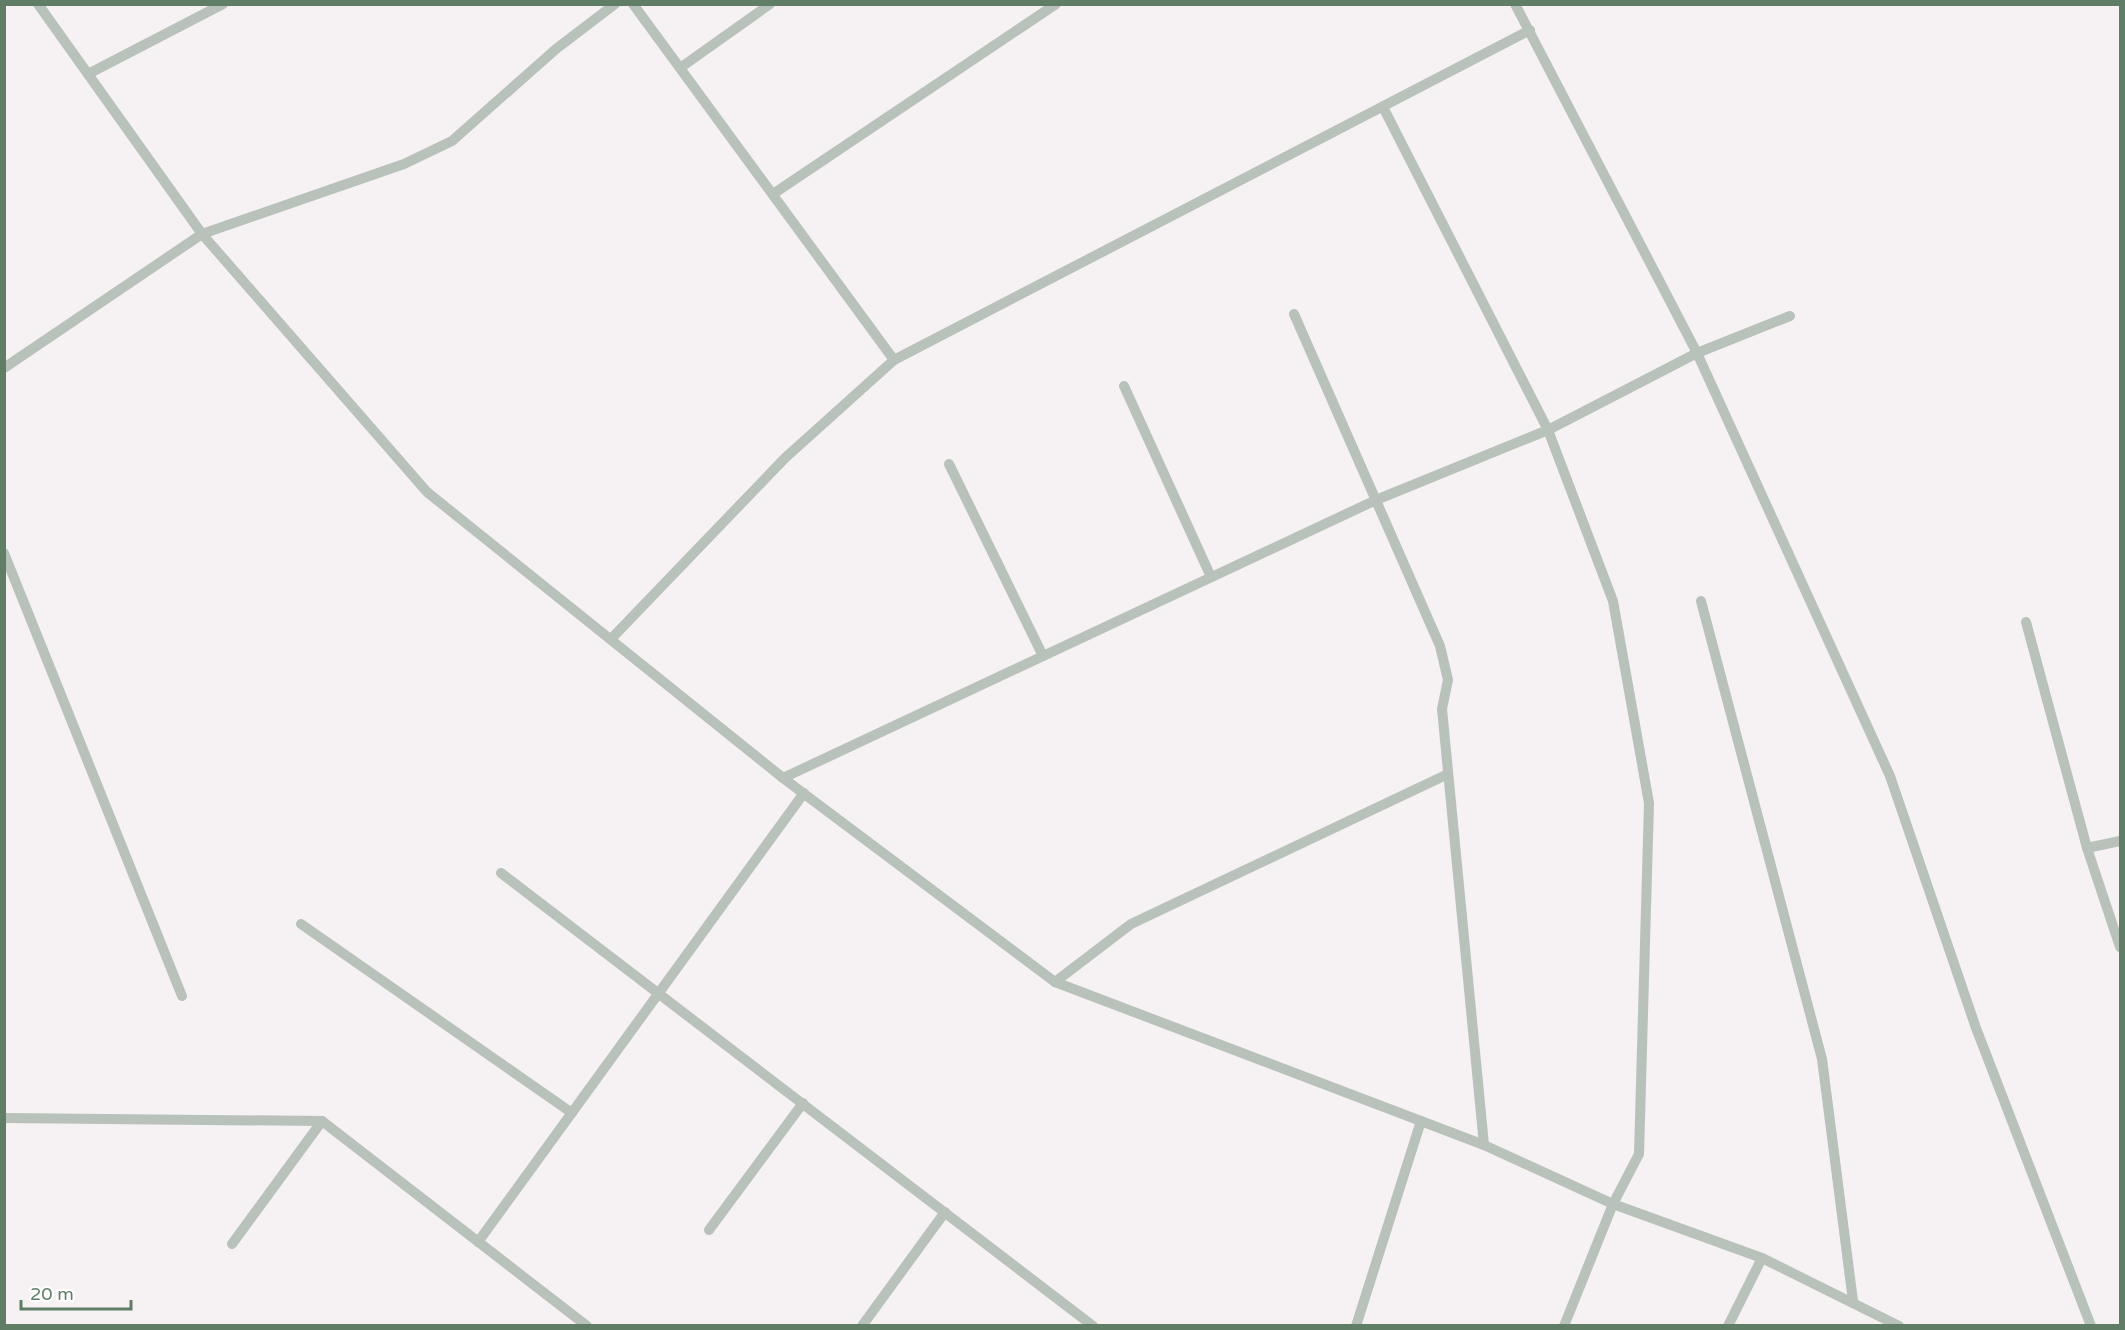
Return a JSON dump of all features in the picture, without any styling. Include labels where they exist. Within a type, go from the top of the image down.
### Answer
[{"type":"street","points":[[38,4],[202,234],[427,492],[783,778],[1055,982],[1421,1120],[1484,1145],[1613,1204],[1762,1258],[1853,1301],[1899,1326]]},
{"type":"street","points":[[88,74],[223,4]]},
{"type":"street","points":[[4,368],[202,234],[404,164],[452,141],[556,49],[615,4]]},
{"type":"street","points":[[633,4],[894,360]]},
{"type":"street","points":[[680,68],[770,4]]},
{"type":"street","points":[[773,194],[1056,4]]},
{"type":"street","points":[[1515,4],[1697,353],[1890,776],[1976,1028],[2091,1326]]},
{"type":"street","points":[[611,639],[785,458],[894,360],[1530,30]]},
{"type":"street","points":[[1383,107],[1548,430],[1613,601],[1649,803],[1639,1154],[1613,1204],[1564,1326]]},
{"type":"street","points":[[1294,314],[1440,646],[1448,680],[1442,709],[1484,1145]]},
{"type":"street","points":[[783,778],[1376,500],[1548,430],[1697,353],[1790,316]]},
{"type":"street","points":[[1124,386],[1211,578]]},
{"type":"street","points":[[949,464],[1043,656]]},
{"type":"street","points":[[4,553],[182,996]]},
{"type":"street","points":[[1701,601],[1822,1059],[1853,1301]]},
{"type":"street","points":[[2026,622],[2087,848],[2121,947]]},
{"type":"street","points":[[1055,982],[1131,924],[1448,774]]},
{"type":"street","points":[[478,1242],[804,793]]},
{"type":"street","points":[[2087,848],[2121,841]]},
{"type":"street","points":[[501,873],[945,1212],[1086,1323]]},
{"type":"street","points":[[301,924],[572,1113]]},
{"type":"street","points":[[709,1230],[803,1103]]},
{"type":"street","points":[[4,1118],[322,1121],[587,1326]]},
{"type":"street","points":[[1356,1326],[1421,1120]]},
{"type":"street","points":[[232,1244],[322,1121]]},
{"type":"street","points":[[862,1326],[945,1212]]},
{"type":"street","points":[[1728,1326],[1762,1258]]}]
